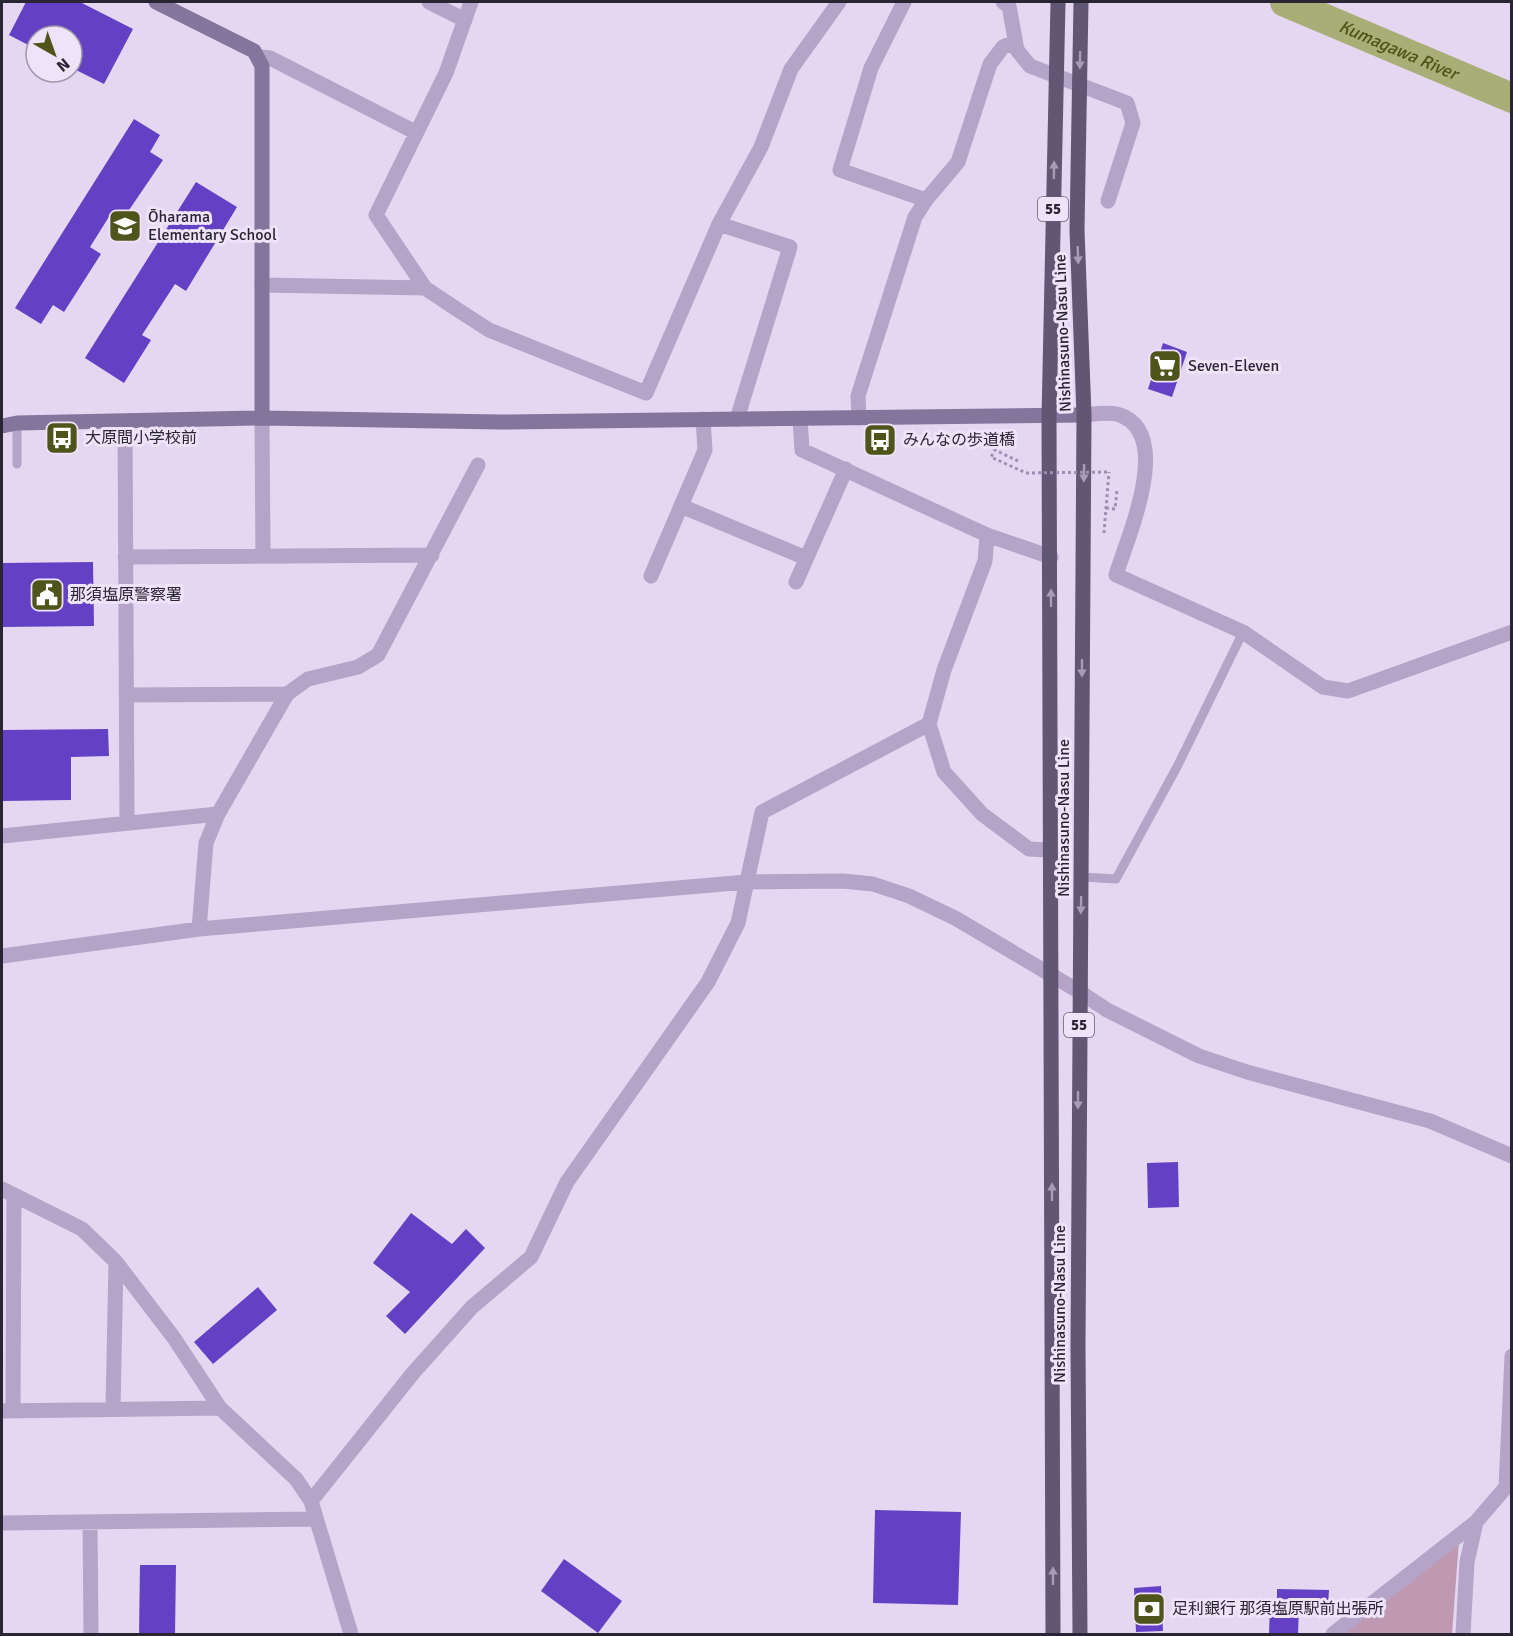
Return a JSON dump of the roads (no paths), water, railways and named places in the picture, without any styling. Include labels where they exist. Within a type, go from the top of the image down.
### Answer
[{"type":"main road","name":"Nishinasuno-Nasu Line","points":[[1053,1635],[1049,974],[1051,557],[1049,417],[1058,2]]},
{"type":"main road","name":"Nishinasuno-Nasu Line","points":[[1080,1635],[1078,1357],[1084,415],[1077,230],[1081,2]]},
{"type":"street","points":[[156,2],[254,51],[260,57],[262,66],[263,556]]},
{"type":"street","points":[[429,2],[465,20]]},
{"type":"street","points":[[471,2],[446,73],[376,215],[425,288],[489,330],[646,393],[719,224],[761,147],[791,69],[839,2]]},
{"type":"street","points":[[904,2],[871,68],[840,170],[926,200]]},
{"type":"street","points":[[1003,2],[1009,6],[1015,42],[1021,58],[1030,66],[1127,103],[1133,123],[1108,201]]},
{"type":"street","points":[[859,418],[858,396],[915,217],[957,162],[990,64],[1002,47],[1015,42]]},
{"type":"street","points":[[260,57],[270,58],[415,132]]},
{"type":"street","points":[[719,224],[790,247],[737,419]]},
{"type":"street","points":[[262,285],[425,288]]},
{"type":"street","points":[[2,418],[9,425],[262,418],[500,422],[1049,417],[1110,413],[1126,418],[1140,434],[1146,452],[1145,482],[1116,575],[1243,632],[1323,687],[1347,691],[1512,632]]},
{"type":"street","points":[[651,576],[705,450],[703,419]]},
{"type":"street","points":[[800,419],[802,450],[987,535],[1051,557]]},
{"type":"street","points":[[125,422],[127,823]]},
{"type":"street","points":[[199,929],[207,843],[218,814],[287,694],[308,679],[358,667],[378,655],[478,465]]},
{"type":"street","points":[[796,582],[846,469]]},
{"type":"street","points":[[681,506],[806,558]]},
{"type":"street","points":[[987,535],[985,561],[944,670],[929,724],[944,772],[982,814],[1029,849],[1050,850]]},
{"type":"street","points":[[125,557],[432,555]]},
{"type":"street","points":[[128,695],[287,694]]},
{"type":"street","points":[[311,1501],[413,1373],[465,1315],[531,1257],[567,1182],[708,982],[738,923],[762,813],[929,724]]},
{"type":"street","points":[[2,836],[218,814]]},
{"type":"street","points":[[2,956],[199,929],[747,882],[843,881],[873,884],[909,896],[955,918],[1107,1010],[1199,1056],[1247,1072],[1430,1122],[1512,1156]]},
{"type":"street","points":[[220,1408],[7,1411],[8,1192],[82,1229],[116,1262],[174,1338],[220,1408],[296,1479],[311,1501],[314,1519],[351,1635]]},
{"type":"street","points":[[113,1409],[116,1262]]},
{"type":"street","points":[[1333,1635],[1476,1522],[1506,1487],[1512,1356]]},
{"type":"street","points":[[2,1523],[314,1519]]},
{"type":"street","points":[[90,1522],[91,1635]]},
{"type":"street","points":[[1463,1635],[1467,1562],[1476,1522]]},
{"type":"lane","points":[[9,425],[17,464]]},
{"type":"lane","points":[[1082,878],[1116,879],[1178,765],[1243,632]]},
{"type":"waterway","name":"Kumagawa River","points":[[1285,2],[1512,98]]},
{"type":"place","name":"Ōharama Elementary School","points":[[125,226]]},
{"type":"place","name":"Seven-Eleven","points":[[1165,366]]},
{"type":"place","name":"大原間小学校前","points":[[62,438]]},
{"type":"place","name":"みんなの歩道橋","points":[[880,440]]},
{"type":"place","name":"那須塩原警察署","points":[[47,595]]},
{"type":"place","name":"足利銀行 那須塩原駅前出張所","points":[[1149,1609]]}]
